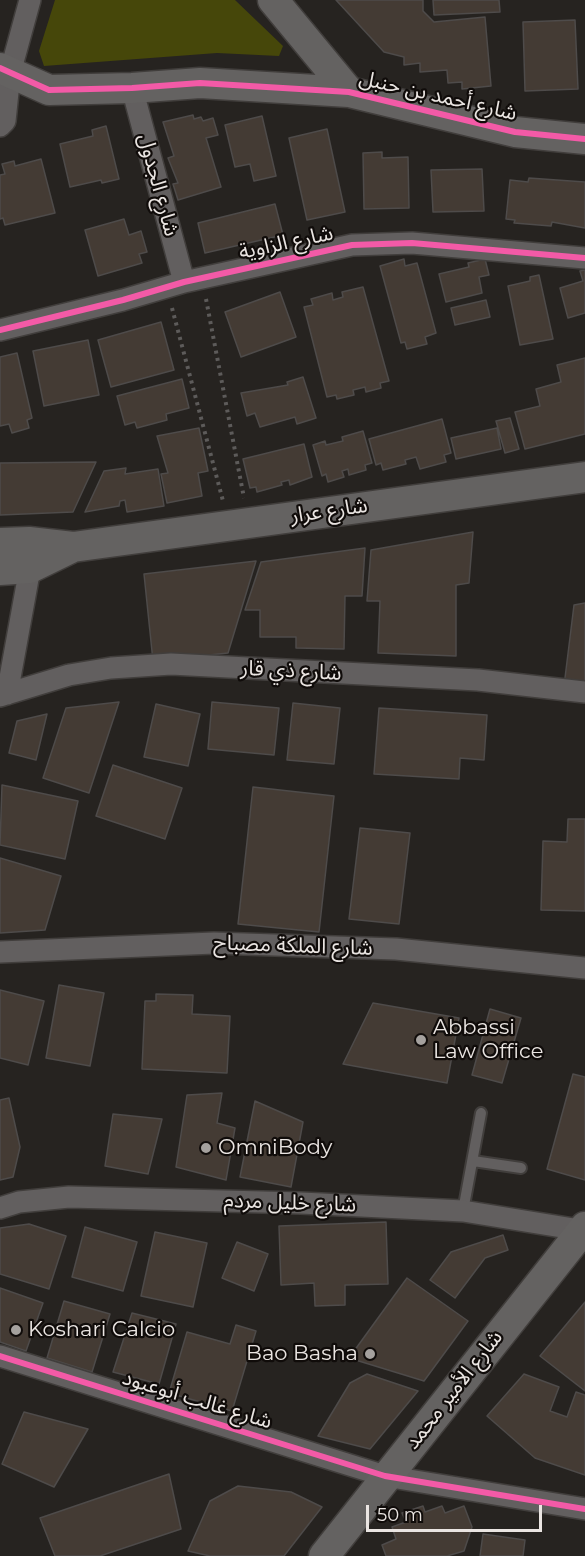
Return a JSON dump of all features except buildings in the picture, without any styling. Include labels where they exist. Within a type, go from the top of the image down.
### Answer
[{"type":"street","points":[[0,126],[4,121],[5,70],[30,0]]},
{"type":"street","points":[[273,0],[349,92]]},
{"type":"street","name":"شارع أحمد بن حنبل","points":[[5,70],[49,90],[132,88],[200,83],[349,92],[515,132],[585,139]]},
{"type":"street","name":"شارع الجدول","points":[[132,88],[184,282]]},
{"type":"street","name":"شارع الزاوية","points":[[0,330],[184,282],[352,245],[412,243],[585,258]]},
{"type":"street","name":"شارع عرار","points":[[0,570],[20,551],[74,546],[585,477]]},
{"type":"street","points":[[3,695],[20,551]]},
{"type":"street","name":"شارع ذي قار","points":[[3,695],[69,675],[111,668],[171,664],[478,680],[585,692]]},
{"type":"street","name":"شارع الملكة مصباح","points":[[0,952],[226,943],[396,949],[585,968]]},
{"type":"street","name":"شارع خليل مردم","points":[[0,1208],[19,1202],[69,1197],[301,1203],[464,1211],[583,1228]]},
{"type":"street","name":"شارع الأمير محمد","points":[[325,1556],[385,1476],[583,1228]]},
{"type":"street","name":"شارع غالب أبوعبود","points":[[0,1356],[385,1476],[585,1509]]},
{"type":"lane","points":[[464,1211],[482,1113]]},
{"type":"lane","points":[[473,1161],[521,1168]]},
{"type":"path","points":[[184,282],[239,524]]},
{"type":"path","points":[[184,282],[239,524]]},
{"type":"shaded area","points":[[55,0],[235,0],[283,46],[279,56],[217,53],[44,66],[39,51]]},
{"type":"cycle path","points":[[0,68],[49,90],[132,88],[200,83],[349,92],[515,132],[585,139]]},
{"type":"cycle path","points":[[0,330],[123,300],[184,282],[352,245],[412,243],[585,258]]},
{"type":"cycle path","points":[[0,1356],[385,1476],[585,1509]]},
{"type":"place","name":"Abbassi Law Office","points":[[421,1040]]},
{"type":"place","name":"OmniBody","points":[[206,1148]]},
{"type":"place","name":"Koshari Calcio","points":[[16,1330]]},
{"type":"place","name":"Bao Basha","points":[[370,1354]]}]
